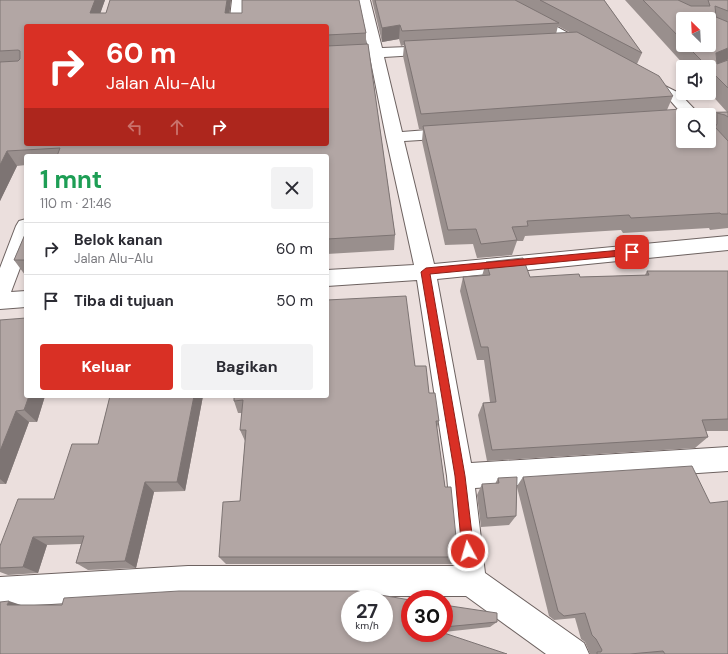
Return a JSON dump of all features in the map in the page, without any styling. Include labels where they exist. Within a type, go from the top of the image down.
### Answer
[{"type":"street","points":[[236,24],[238,0]]},
{"type":"street","points":[[364,0],[426,272],[460,476],[471,581]]},
{"type":"street","points":[[498,0],[595,53]]},
{"type":"street","points":[[552,44],[575,42]]},
{"type":"street","points":[[329,55],[444,49]]},
{"type":"street","points":[[635,74],[676,91]]},
{"type":"street","points":[[394,137],[471,132]]},
{"type":"street","points":[[0,294],[24,231]]},
{"type":"street","points":[[329,278],[426,272],[728,243]]},
{"type":"street","points":[[0,301],[24,299]]},
{"type":"street","points":[[460,476],[728,459]]},
{"type":"street","points":[[0,592],[188,581],[471,581],[573,654]]},
{"type":"building","points":[[0,0],[95,0],[90,13],[106,13],[110,0],[227,0],[225,13],[242,13],[242,0],[359,0],[366,33],[329,35],[329,24],[24,24],[24,146],[329,146],[329,46],[368,44],[395,235],[329,239],[329,154],[58,154],[60,148],[7,151],[0,165],[0,62],[18,61],[20,59],[20,51],[0,51]]},
{"type":"building","points":[[375,0],[515,0],[559,23],[402,31],[400,25],[382,28]]},
{"type":"building","points":[[540,0],[604,0],[642,53]]},
{"type":"building","points":[[643,0],[678,0],[691,6],[710,6],[708,0],[728,0],[728,11],[715,6],[716,12],[676,12],[676,34]]},
{"type":"building","points":[[716,17],[728,22],[728,48],[716,53],[717,64],[728,60],[728,88],[716,76],[716,60],[701,60],[693,52],[716,52]]},
{"type":"building","points":[[577,32],[659,76],[673,96],[421,114],[404,41]]},
{"type":"building","points":[[676,109],[676,148],[716,148],[716,128],[728,141],[728,214],[720,213],[631,218],[629,215],[527,221],[528,226],[512,227],[517,240],[481,244],[476,229],[448,230],[423,126]]},
{"type":"building","points":[[716,112],[728,112],[728,117],[717,113],[716,126]]},
{"type":"building","points":[[24,237],[24,260],[14,260]]},
{"type":"building","points":[[523,258],[530,277],[579,274],[580,277],[649,275],[647,271],[728,271],[728,419],[702,420],[708,437],[492,450],[483,403],[496,402],[488,347],[481,347],[463,277],[490,275],[486,262]]},
{"type":"building","points":[[406,296],[415,366],[426,366],[429,393],[435,393],[439,421],[436,421],[445,487],[451,487],[458,557],[219,557],[223,502],[240,501],[246,430],[240,430],[243,400],[234,401],[234,398],[329,398],[329,300]]},
{"type":"building","points":[[24,318],[24,398],[28,398],[24,410],[16,411],[0,451],[0,320]]},
{"type":"building","points":[[110,398],[194,398],[177,482],[145,482],[125,561],[76,563],[84,536],[33,537],[23,567],[0,568],[0,546],[18,499],[54,499],[72,444],[98,444]]},
{"type":"building","points":[[692,466],[710,503],[728,501],[728,654],[665,654],[663,651],[630,654],[597,654],[597,652],[601,652],[602,650],[592,635],[585,613],[564,616],[558,611],[523,477]]},
{"type":"building","points":[[517,477],[516,516],[487,518],[482,484],[499,483],[498,478]]},
{"type":"building","points":[[179,591],[341,591],[341,642],[393,642],[393,597],[401,598],[401,642],[453,642],[453,636],[507,654],[0,654],[0,602],[9,601],[7,605],[62,605],[64,598]]},
{"type":"building","points":[[453,606],[497,613],[497,622],[453,626]]},
{"type":"route","points":[[468,551],[460,476],[426,272],[632,252]]}]
